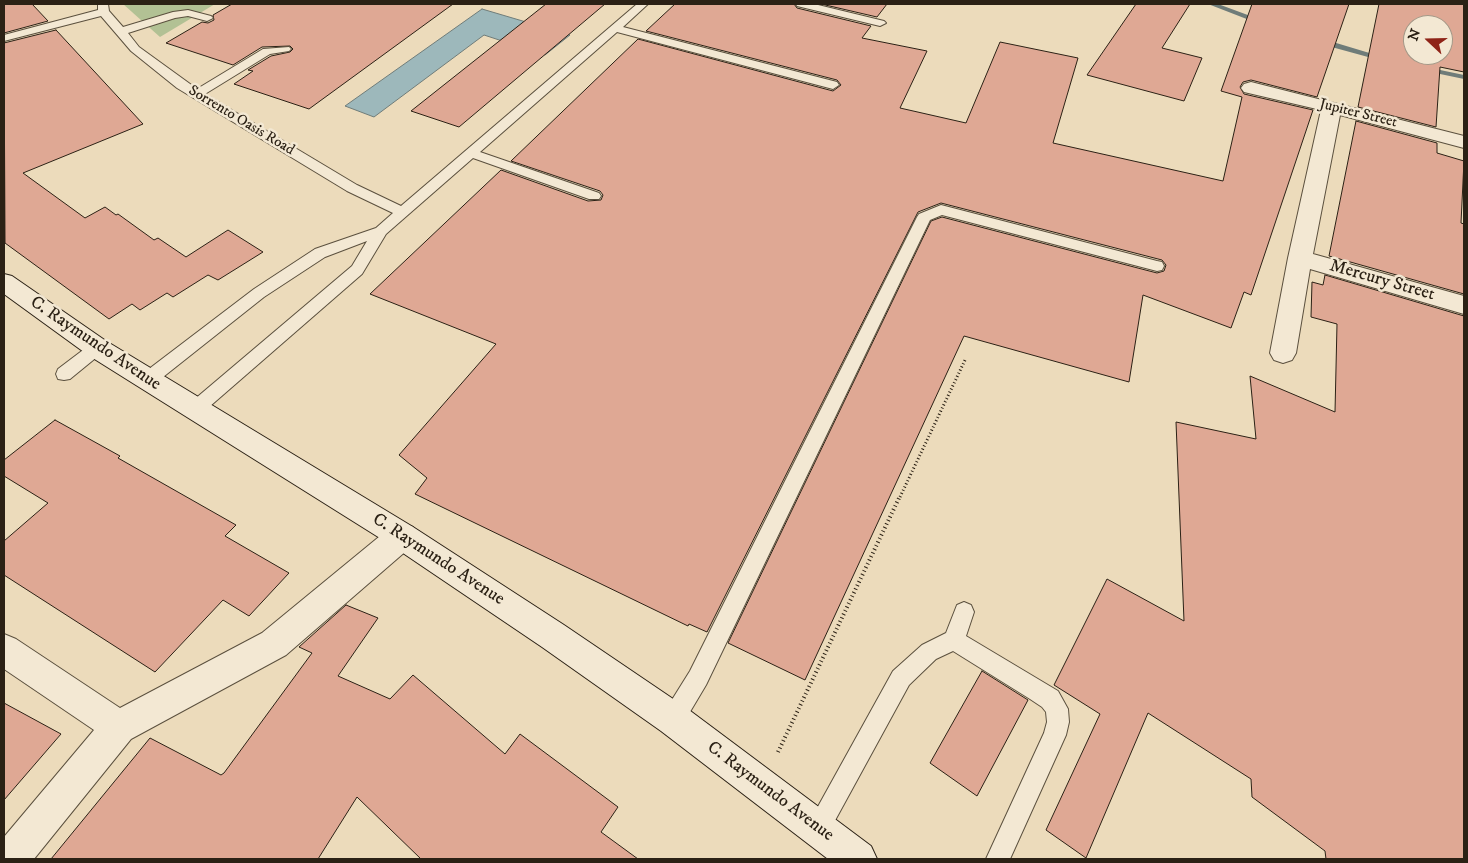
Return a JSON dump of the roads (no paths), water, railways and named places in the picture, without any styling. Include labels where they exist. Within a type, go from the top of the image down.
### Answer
[{"type":"street","name":"Jupiter Street","points":[[1251,88],[1464,142]]},
{"type":"street","points":[[1283,354],[1300,258],[1332,107]]},
{"type":"street","name":"Mercury Street","points":[[1300,258],[1464,305]]},
{"type":"street","name":"C. Raymundo Avenue","points":[[4,282],[97,348],[402,536],[673,719],[858,859]]},
{"type":"street","points":[[10,859],[119,727],[274,644],[402,536]]},
{"type":"street","points":[[4,650],[119,727]]},
{"type":"lane","points":[[195,409],[357,270],[381,231],[643,4]]},
{"type":"lane","points":[[801,4],[880,23]]},
{"type":"lane","points":[[4,38],[103,8]]},
{"type":"lane","name":"Sorrento Oasis Road","points":[[103,8],[135,49],[196,95],[352,188],[404,212]]},
{"type":"lane","points":[[120,32],[173,15],[188,13],[207,18]]},
{"type":"lane","points":[[615,28],[833,85]]},
{"type":"lane","points":[[196,95],[268,51],[286,49]]},
{"type":"lane","points":[[472,153],[594,196]]},
{"type":"lane","points":[[673,719],[698,678],[924,216],[941,210],[956,213],[1157,266]]},
{"type":"lane","points":[[148,380],[259,294],[320,253],[381,231]]},
{"type":"lane","points":[[64,374],[97,348]]},
{"type":"lane","points":[[818,829],[900,678],[929,652],[954,640],[964,612]]},
{"type":"lane","points":[[954,640],[1050,699],[1057,709],[1056,736],[998,859]]},
{"type":"water","points":[[482,9],[570,35],[545,55],[484,35],[374,117],[345,106]]},
{"type":"waterway","points":[[1212,4],[1260,21]]},
{"type":"waterway","points":[[1320,41],[1382,58]]},
{"type":"waterway","points":[[1424,68],[1464,77]]}]
